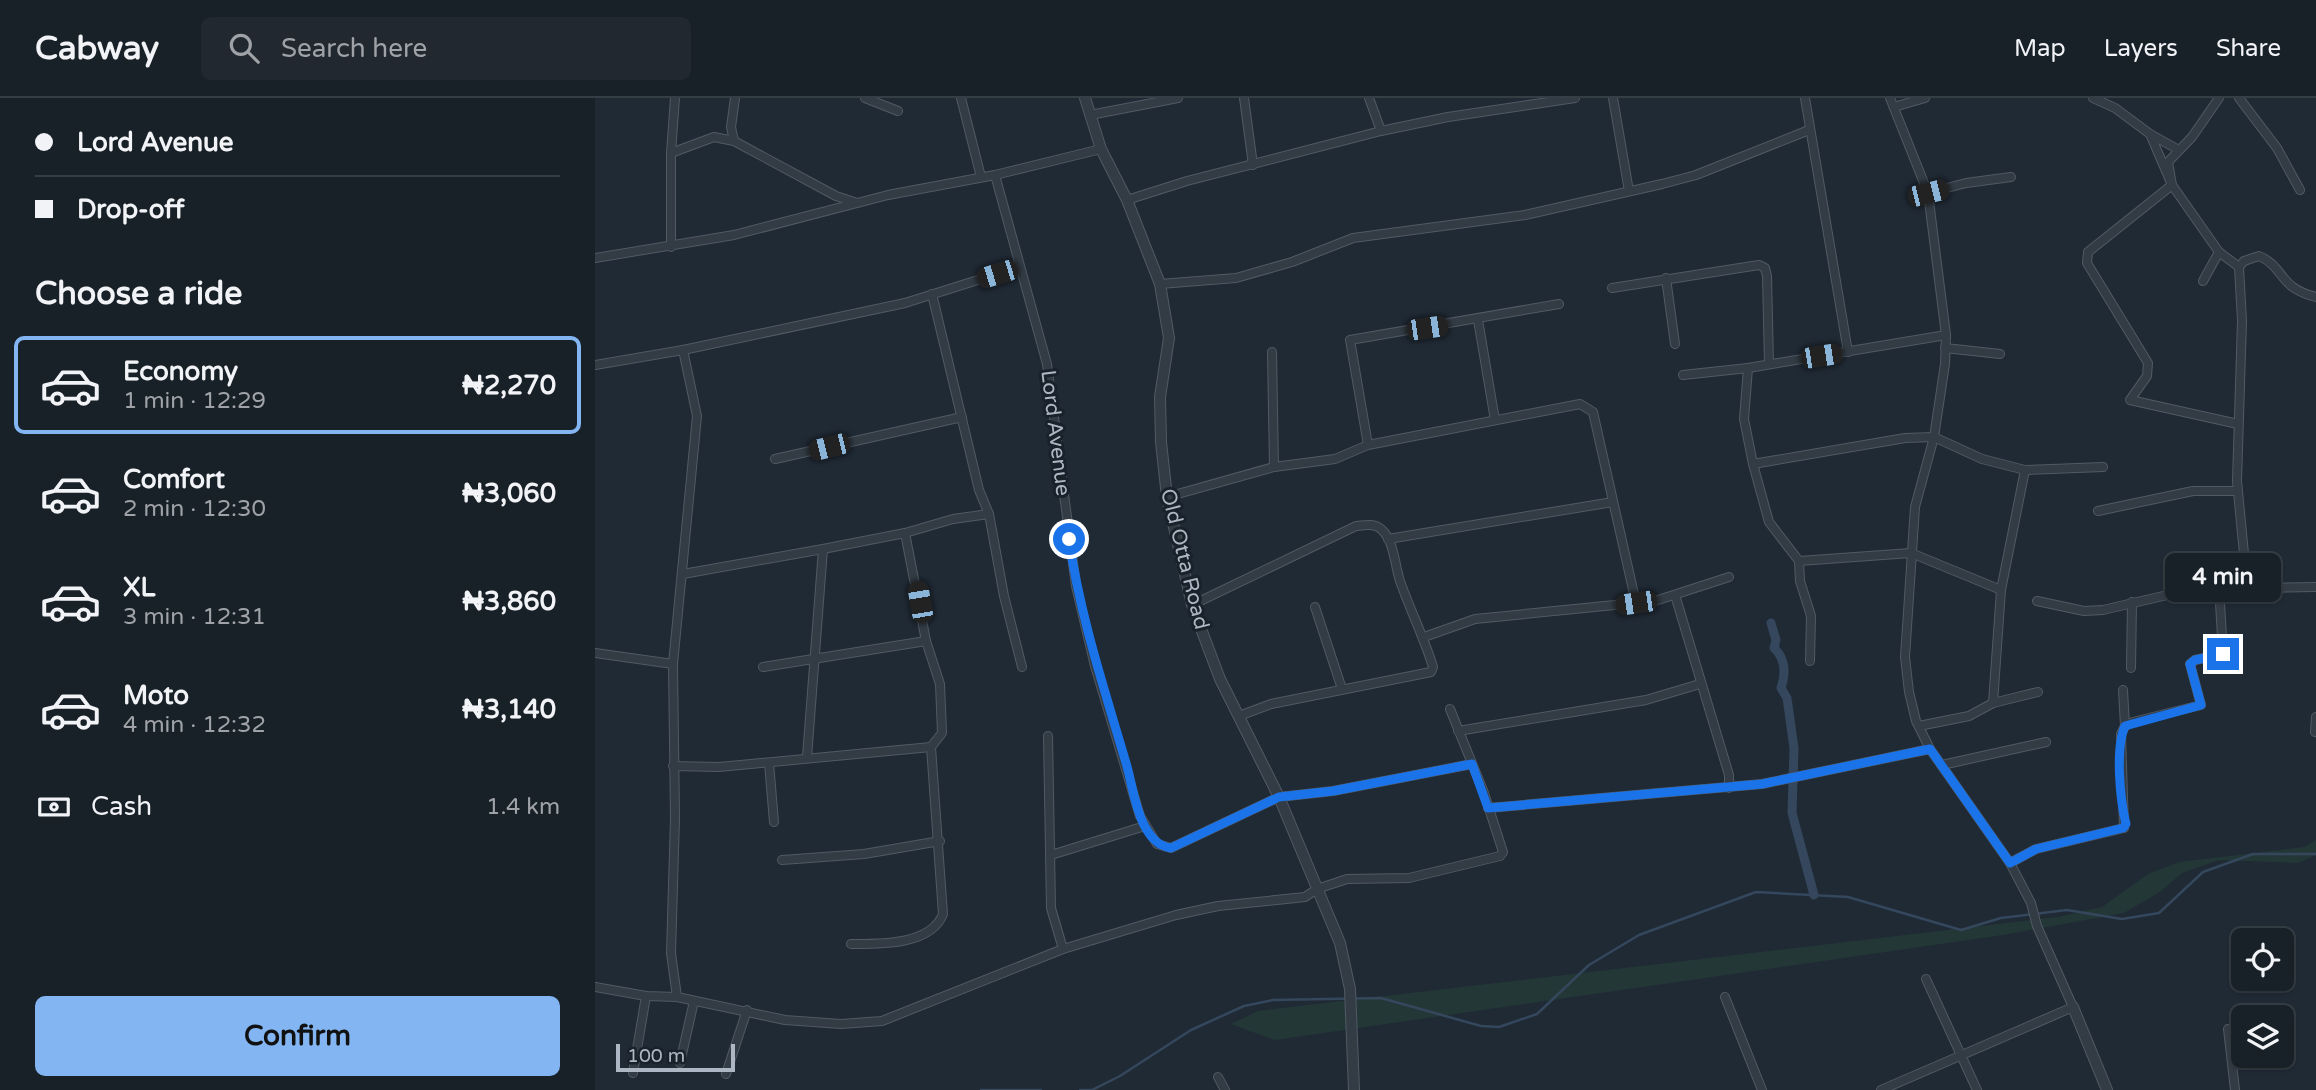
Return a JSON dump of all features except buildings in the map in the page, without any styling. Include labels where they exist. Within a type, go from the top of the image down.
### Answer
[{"type":"street","points":[[671,247],[671,153],[675,98]]},
{"type":"street","points":[[734,141],[731,127],[735,98]]},
{"type":"street","points":[[865,98],[898,111]]},
{"type":"street","points":[[961,98],[981,177]]},
{"type":"street","name":"Old Otta Road","points":[[1085,98],[1101,149],[1127,200],[1160,284],[1169,338],[1160,397],[1167,497],[1192,605],[1220,679],[1279,797],[1340,943],[1350,1000],[1354,1090]]},
{"type":"street","points":[[1090,115],[1178,98]]},
{"type":"street","points":[[1244,98],[1252,166]]},
{"type":"street","points":[[1370,98],[1381,131]]},
{"type":"street","points":[[1127,200],[1381,131],[1448,117],[1575,98]]},
{"type":"street","points":[[1613,98],[1629,191]]},
{"type":"street","points":[[1805,98],[1847,352]]},
{"type":"street","points":[[1891,98],[1928,193],[1946,335],[1934,438],[1915,507],[1905,657],[1909,692],[1919,726],[1930,749],[2010,863],[2031,903],[2037,926],[2107,1090]]},
{"type":"street","points":[[1894,107],[1925,98]]},
{"type":"street","points":[[2093,98],[2115,108],[2150,134],[2178,149]]},
{"type":"street","points":[[2172,185],[2168,162],[2192,137],[2219,98]]},
{"type":"street","points":[[2238,98],[2277,148],[2300,190]]},
{"type":"street","points":[[671,153],[714,137],[731,127]]},
{"type":"street","points":[[1160,284],[1236,278],[1292,262],[1353,238],[1525,215],[1629,191],[1696,175],[1809,130]]},
{"type":"street","points":[[2150,134],[2172,185],[2219,252],[2239,267],[2242,321],[2237,491],[2244,529],[2247,586]]},
{"type":"street","points":[[714,137],[734,141],[836,196],[857,203]]},
{"type":"street","points":[[595,258],[671,247],[771,227],[857,203],[1101,149]]},
{"type":"street","name":"Lord Avenue","points":[[995,174],[1037,325],[1054,399],[1076,586],[1095,666],[1145,826]]},
{"type":"street","points":[[1928,193],[1966,183],[2011,177]]},
{"type":"street","points":[[2172,185],[2088,252],[2087,263],[2148,363],[2147,376],[2130,400],[2238,424]]},
{"type":"street","points":[[2203,281],[2219,252]]},
{"type":"street","points":[[2239,267],[2251,258],[2266,259],[2290,287],[2316,297]]},
{"type":"street","points":[[1612,288],[1759,265],[1765,268],[1769,364]]},
{"type":"street","points":[[595,365],[683,350],[905,303],[1019,267]]},
{"type":"street","points":[[1666,278],[1675,344]]},
{"type":"street","points":[[933,293],[979,490],[989,514],[1004,596],[1022,667]]},
{"type":"street","points":[[1368,445],[1350,340],[1559,304]]},
{"type":"street","points":[[1478,320],[1495,420]]},
{"type":"street","points":[[1683,375],[1748,368],[1946,335]]},
{"type":"street","points":[[1945,348],[2000,354]]},
{"type":"street","points":[[677,996],[671,953],[674,900],[673,664],[697,416],[683,350]]},
{"type":"street","points":[[1272,352],[1274,467]]},
{"type":"street","points":[[1748,368],[1744,419],[1753,464],[1769,522],[1799,561],[1800,581],[1811,616],[1810,661]]},
{"type":"street","points":[[1167,497],[1274,467],[1335,459],[1368,445],[1580,404],[1593,412],[1636,603]]},
{"type":"street","points":[[775,459],[961,417]]},
{"type":"street","points":[[1753,464],[1905,438],[1934,438],[1982,459],[2025,470],[2103,467]]},
{"type":"street","points":[[1993,703],[2001,590],[2025,470]]},
{"type":"street","points":[[2098,511],[2193,491],[2237,491]]},
{"type":"street","points":[[1388,539],[1613,502]]},
{"type":"street","points":[[683,574],[905,533],[953,519],[989,514]]},
{"type":"street","points":[[1192,605],[1356,526],[1371,524],[1381,529],[1388,539],[1400,581],[1424,637],[1433,667],[1431,672],[1272,704],[1239,716]]},
{"type":"street","points":[[851,944],[874,944],[933,931],[943,914],[940,841],[931,747],[942,733],[940,684],[926,641],[905,533]]},
{"type":"street","points":[[807,757],[823,549]]},
{"type":"street","points":[[1799,561],[1911,553],[2001,590]]},
{"type":"street","points":[[1424,637],[1475,619],[1636,603],[1675,595],[1729,577]]},
{"type":"street","points":[[2125,726],[2201,705],[2190,664],[2195,660],[2223,654],[2219,586]]},
{"type":"street","points":[[2037,601],[2084,611],[2115,610],[2132,602],[2219,586],[2316,587]]},
{"type":"street","points":[[1675,595],[1729,775],[1729,788]]},
{"type":"street","points":[[2131,668],[2132,602]]},
{"type":"street","points":[[1315,607],[1342,689]]},
{"type":"street","points":[[763,667],[926,641]]},
{"type":"street","points":[[595,653],[673,664]]},
{"type":"street","points":[[1458,731],[1646,700],[1700,684]]},
{"type":"street","points":[[2010,863],[2036,849],[2123,828],[2126,824],[2121,784],[2121,747],[2125,726],[2123,690]]},
{"type":"street","points":[[1919,726],[1969,716],[1993,703],[2038,692]]},
{"type":"street","points":[[595,988],[646,996],[677,996],[799,1021],[841,1024],[882,1021],[1063,949],[1176,915],[1218,906],[1305,897],[1317,889],[1347,879],[1409,878],[1500,856],[1503,852],[1450,709]]},
{"type":"street","points":[[2315,732],[2316,717]]},
{"type":"street","points":[[1048,736],[1051,908],[1063,949]]},
{"type":"street","points":[[1942,765],[2046,742]]},
{"type":"street","points":[[673,766],[719,767],[931,747]]},
{"type":"street","points":[[1488,808],[1729,788],[1930,749]]},
{"type":"street","points":[[769,763],[774,822]]},
{"type":"street","points":[[1051,855],[1145,826],[1157,844],[1171,848],[1279,797],[1333,791],[1472,764]]},
{"type":"street","points":[[782,860],[864,853],[940,841]]},
{"type":"street","points":[[1926,979],[1977,1090]]},
{"type":"street","points":[[633,1073],[646,996]]},
{"type":"street","points":[[1725,997],[1762,1090]]},
{"type":"street","points":[[680,1063],[694,1001]]},
{"type":"street","points":[[1881,1090],[2073,1007]]},
{"type":"street","points":[[726,1074],[747,1010]]},
{"type":"street","points":[[2228,1028],[2235,1090]]},
{"type":"street","points":[[1219,1077],[1225,1090]]},
{"type":"green space","points":[[2316,840],[2316,855],[2298,863],[2219,860],[2182,873],[2160,892],[2124,913],[2003,935],[1275,1040],[1231,1024],[1258,1011],[2058,917],[2102,907],[2148,874],[2179,862],[2304,847]]},
{"type":"waterway","points":[[1771,623],[1776,640],[1774,648],[1784,666],[1781,688],[1787,698],[1794,748],[1792,813],[1814,895]]},
{"type":"waterway","points":[[1080,1090],[1092,1090],[1120,1076],[1191,1030],[1244,1006],[1273,1000],[1381,998],[1481,1026],[1499,1027],[1537,1014],[1589,965],[1639,935],[1756,892],[1848,897],[1961,930],[2001,918],[2067,910],[2122,919],[2159,913],[2203,872],[2253,854],[2316,854]]},
{"type":"waterway","points":[[981,1090],[1041,1090]]},
{"type":"route","points":[[1069,539],[1076,586],[1095,666],[1127,765],[1135,801],[1145,826],[1157,844],[1171,848],[1279,797],[1333,791],[1472,764],[1488,808],[1668,795],[1762,784],[1930,749],[2010,863],[2036,849],[2123,828],[2126,824],[2121,784],[2121,734],[2125,726],[2201,705],[2190,664],[2195,660],[2223,654]]}]
